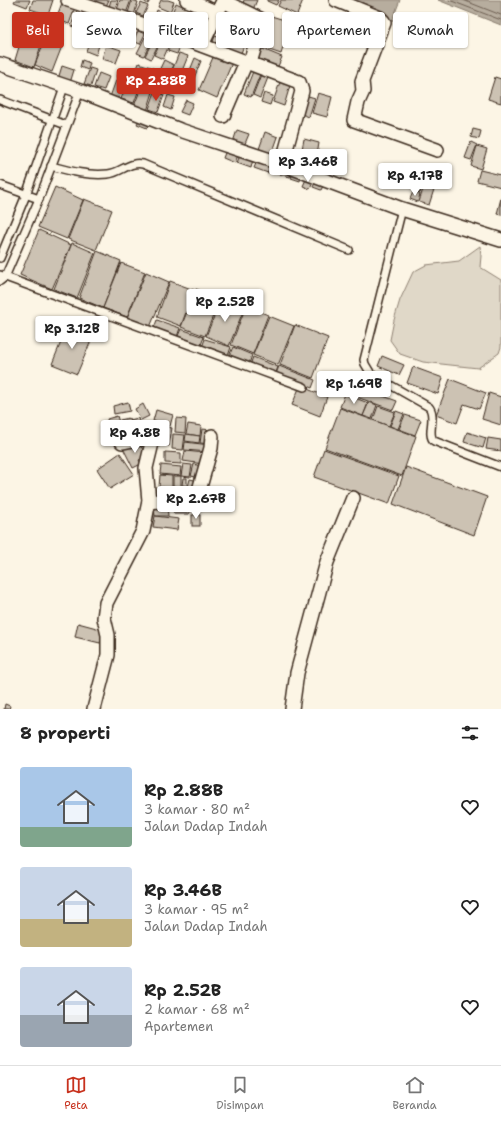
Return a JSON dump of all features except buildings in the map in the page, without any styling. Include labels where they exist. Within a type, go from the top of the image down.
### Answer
[{"type":"street","points":[[187,0],[222,5],[260,19],[262,22],[248,63],[224,116]]},
{"type":"street","points":[[336,0],[380,18],[384,24],[362,81],[363,91],[358,102],[354,120],[437,150]]},
{"type":"street","points":[[76,1],[144,24]]},
{"type":"street","points":[[208,33],[222,5]]},
{"type":"street","points":[[208,47],[297,81],[301,85],[302,88],[282,164]]},
{"type":"street","points":[[0,64],[80,91],[180,130],[282,164],[402,209],[501,240]]},
{"type":"street","points":[[149,501],[170,503],[196,501],[209,454],[212,436]]},
{"type":"street","points":[[94,709],[108,655],[108,635],[104,618],[106,603],[144,531],[149,501],[146,468],[152,443],[146,438],[122,442]]},
{"type":"street","points":[[292,709],[297,674],[327,562],[353,498]]},
{"type":"lane","points":[[0,258],[26,195],[64,86]]},
{"type":"lane","points":[[80,91],[39,199],[2,278],[304,387]]},
{"type":"lane","points":[[0,100],[66,125]]},
{"type":"lane","points":[[51,166],[85,174],[107,174],[117,172],[132,163],[143,164],[349,250]]},
{"type":"lane","points":[[0,185],[39,199]]},
{"type":"lane","points":[[402,209],[364,360],[365,364],[372,374],[429,407],[432,411],[432,440],[448,448],[501,467]]},
{"type":"shaded area","points":[[480,246],[480,267],[501,280],[501,347],[499,353],[478,368],[423,362],[400,354],[390,340],[400,300],[413,272],[426,265],[459,261]]},
{"type":"water","points":[[344,0],[400,0],[395,12],[393,12],[392,21],[385,18],[385,12],[371,12]]},
{"type":"water","points":[[438,0],[501,0],[501,25]]}]
